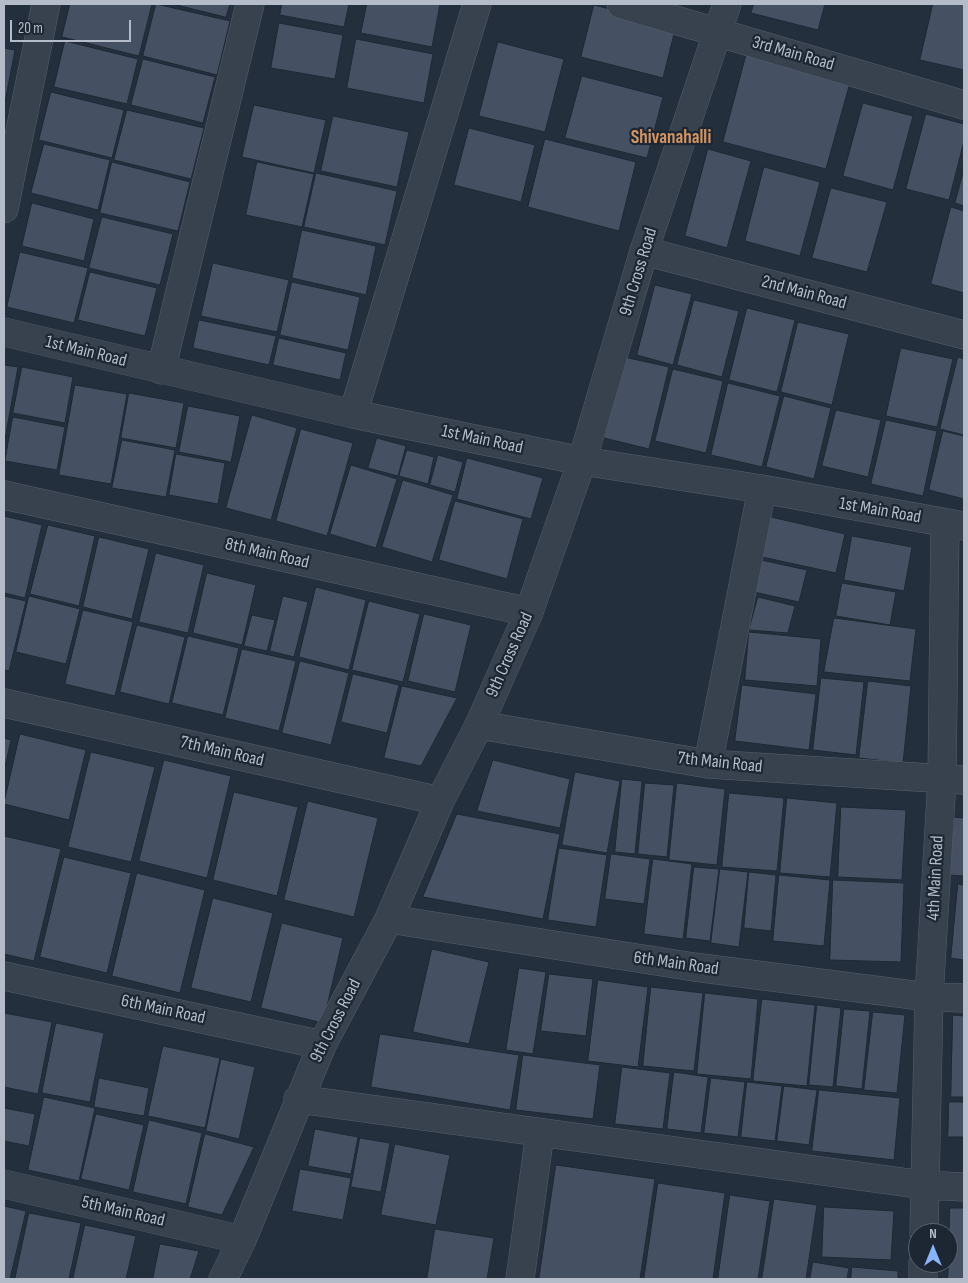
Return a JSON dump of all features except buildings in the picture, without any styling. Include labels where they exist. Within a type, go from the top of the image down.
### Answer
[{"type":"street","points":[[4,209],[46,4]]},
{"type":"street","points":[[161,370],[250,4]]},
{"type":"street","points":[[353,414],[477,4]]},
{"type":"street","name":"3rd Main Road","points":[[621,4],[964,105]]},
{"type":"street","name":"9th Cross Road","points":[[224,1279],[242,1240],[298,1099],[322,1045],[390,919],[440,801],[479,725],[529,612],[582,461],[644,251],[727,4]]},
{"type":"street","name":"2nd Main Road","points":[[644,251],[964,334]]},
{"type":"street","name":"1st Main Road","points":[[4,332],[353,414],[582,461],[762,489],[955,524]]},
{"type":"street","points":[[708,764],[762,489]]},
{"type":"street","name":"8th Main Road","points":[[4,495],[529,612]]},
{"type":"street","name":"4th Main Road","points":[[924,1223],[929,997],[953,779],[955,524]]},
{"type":"street","name":"7th Main Road","points":[[4,703],[440,801]]},
{"type":"street","name":"7th Main Road","points":[[479,725],[708,764],[953,779]]},
{"type":"street","name":"6th Main Road","points":[[390,919],[694,967],[929,997],[964,998]]},
{"type":"street","name":"6th Main Road","points":[[4,976],[322,1045]]},
{"type":"street","points":[[298,1099],[924,1185],[964,1187]]},
{"type":"street","points":[[520,1279],[540,1133]]},
{"type":"street","name":"5th Main Road","points":[[4,1184],[242,1240]]},
{"type":"district","name":"Shivanahalli","points":[[671,138]]}]
